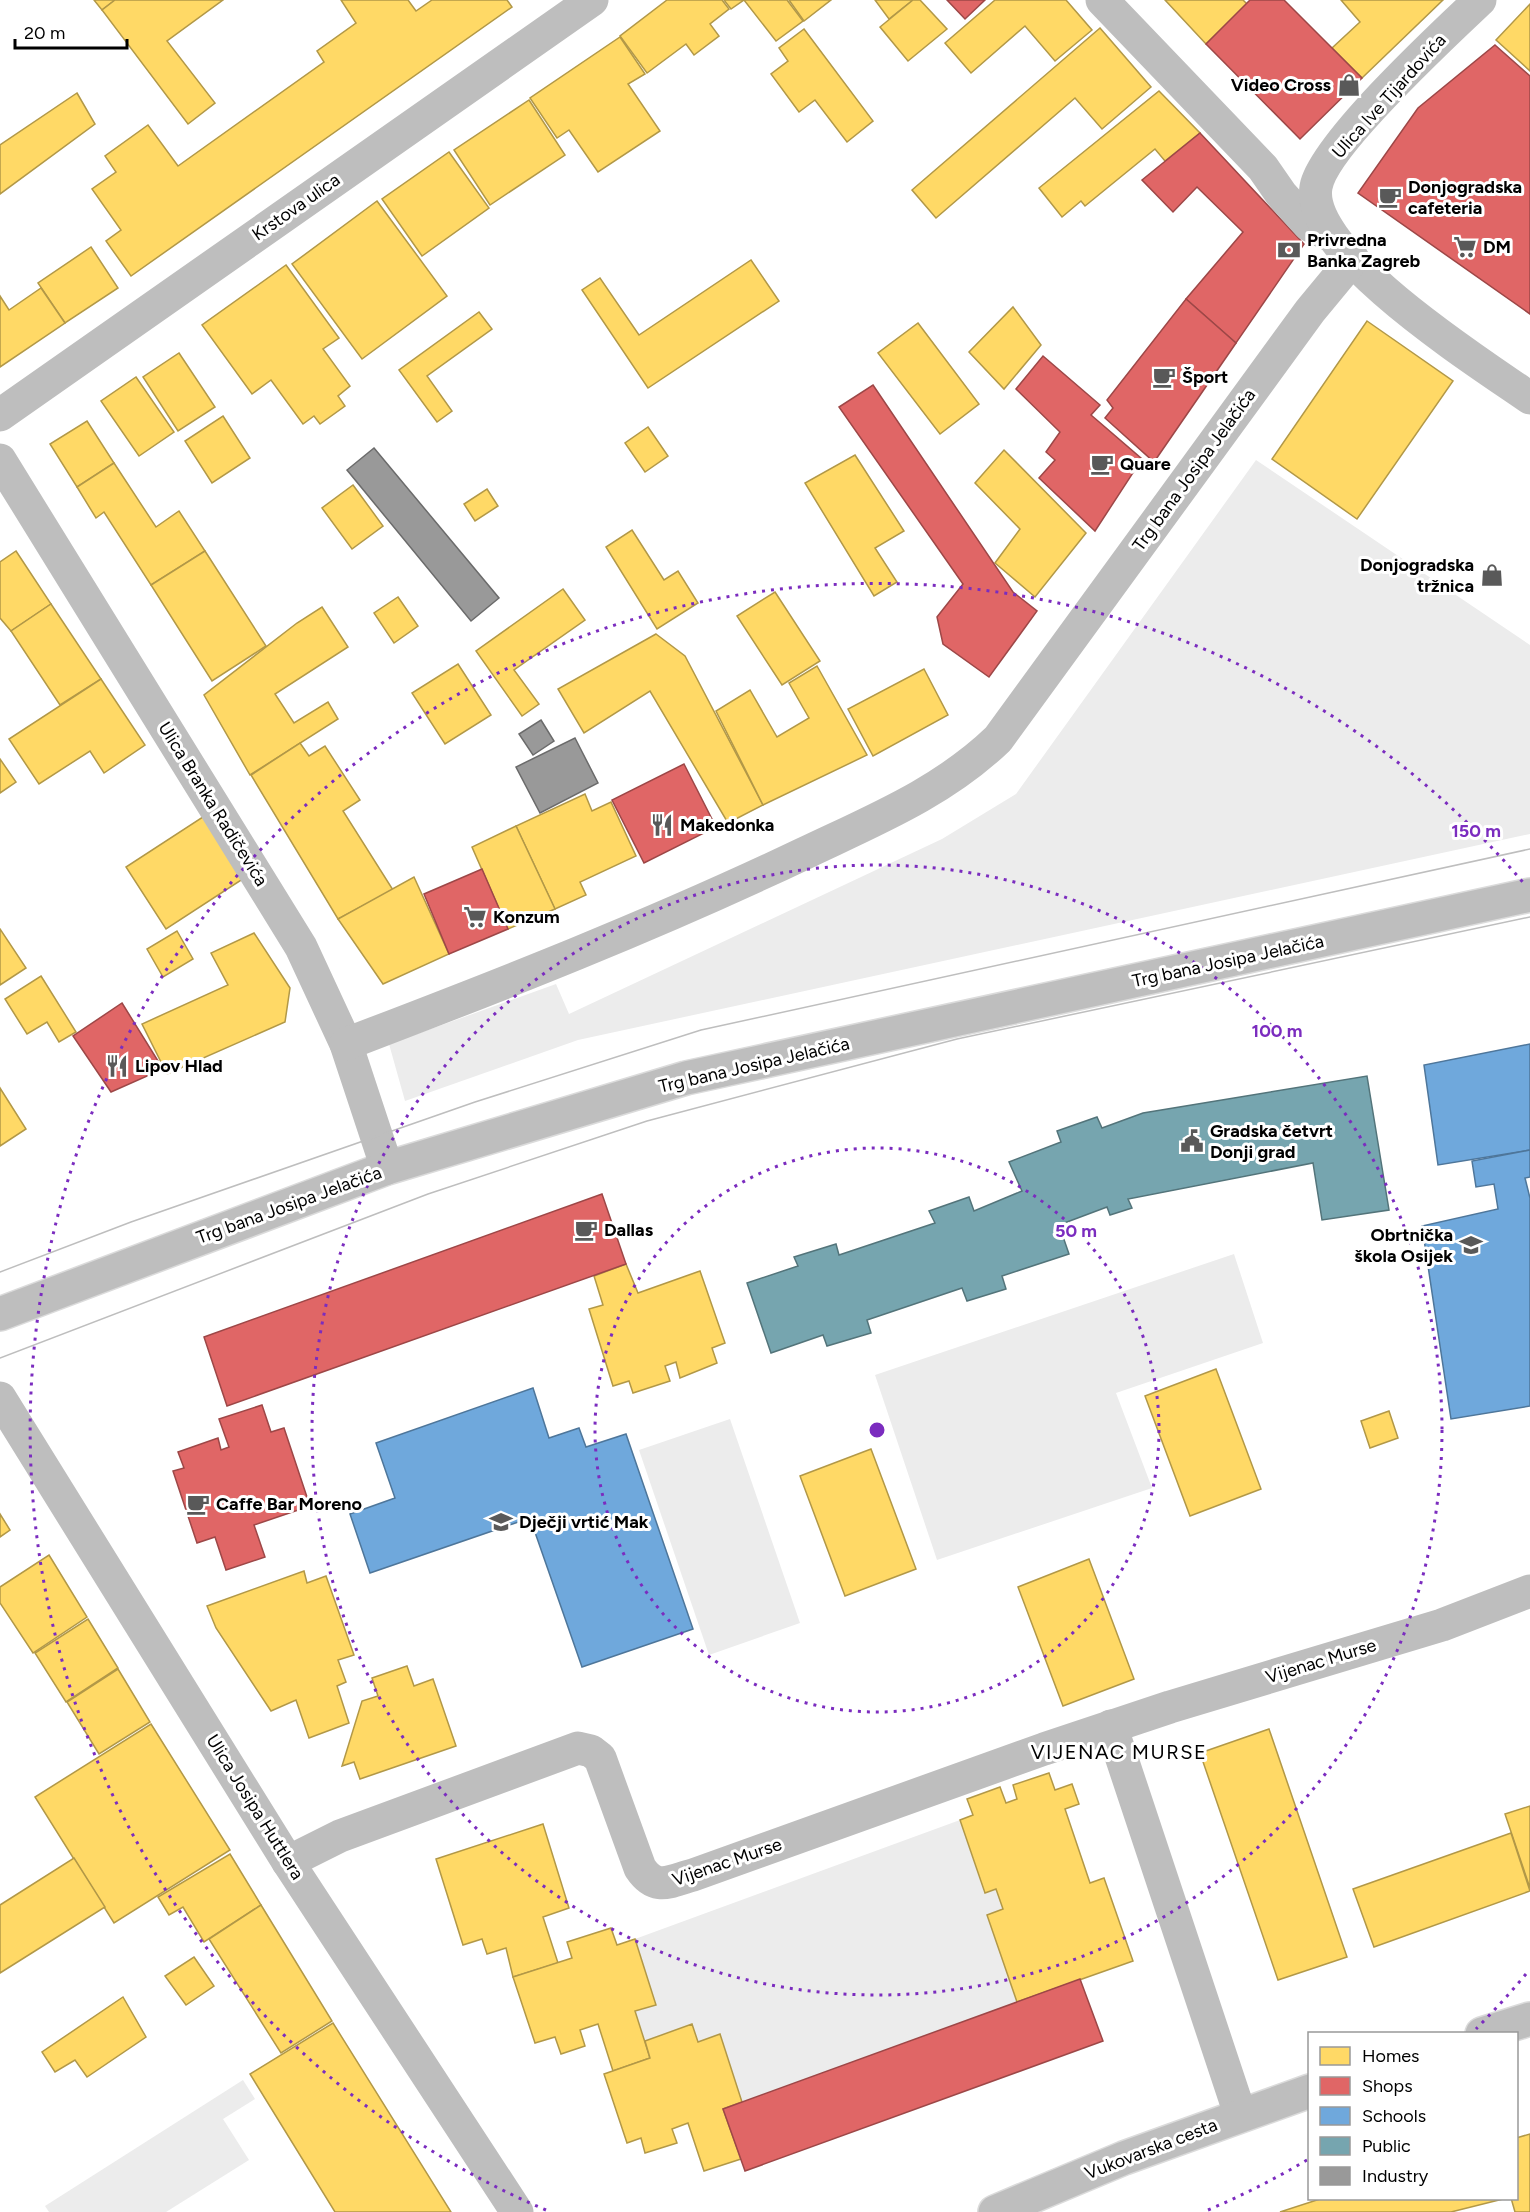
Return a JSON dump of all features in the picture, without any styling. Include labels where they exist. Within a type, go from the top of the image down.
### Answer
[{"type":"street","name":"Krstova ulica","points":[[0,415],[592,0]]},
{"type":"street","points":[[1102,0],[1263,168],[1281,194],[1309,225],[1330,235],[1381,288],[1416,317],[1530,398]]},
{"type":"street","name":"Ulica Ive Tijardovića","points":[[1330,235],[1317,202],[1316,188],[1320,173],[1351,133],[1413,64],[1480,0]]},
{"type":"street","points":[[1263,168],[1292,176],[1320,173]]},
{"type":"street","name":"Trg bana Josipa Jelačića","points":[[346,1044],[552,966],[759,875],[917,798],[971,765],[998,739],[1310,312],[1353,259]]},
{"type":"street","name":"Ulica Branka Radičevića","points":[[0,460],[301,947],[346,1044],[387,1168]]},
{"type":"street","name":"Trg bana Josipa Jelačića","points":[[0,1314],[387,1168],[686,1078],[1530,895]]},
{"type":"street","name":"Ulica Josipa Huttlera","points":[[0,1398],[288,1862],[517,2212]]},
{"type":"street","name":"Vijenac Murse","points":[[288,1862],[340,1836],[578,1748],[591,1750],[600,1758],[640,1868],[647,1879],[660,1884],[693,1875],[1111,1726],[1442,1625],[1530,1591]]},
{"type":"street","points":[[1111,1726],[1240,2114]]},
{"type":"street","points":[[1488,2032],[1530,2019]]},
{"type":"street","name":"Vukovarska cesta","points":[[995,2212],[1240,2114],[1308,2092]]},
{"type":"shaded area","points":[[1256,460],[1530,645],[1530,834],[578,1040],[405,1101],[389,1044],[556,984],[569,1014],[942,839],[1016,794]]},
{"type":"shaded area","points":[[1234,1254],[1263,1343],[1116,1393],[1152,1488],[937,1560],[875,1375]]},
{"type":"shaded area","points":[[730,1419],[800,1623],[709,1655],[639,1450]]},
{"type":"shaded area","points":[[960,1820],[984,1893],[996,1889],[1003,1909],[987,1915],[1017,2002],[742,2102],[720,2035],[698,2042],[692,2024],[645,2041],[635,2011],[656,2004],[635,1939]]},
{"type":"shaded area","points":[[243,2080],[255,2099],[223,2119],[249,2160],[166,2212],[49,2212],[45,2206]]},
{"type":"building: Homes","points":[[94,0],[115,0],[102,10]]},
{"type":"building: Homes","points":[[115,0],[223,0],[167,41],[215,103],[188,124],[102,10]]},
{"type":"building: Homes","points":[[341,0],[408,0],[416,11],[432,0],[507,0],[512,7],[131,276],[106,241],[121,230],[92,189],[116,172],[105,156],[148,125],[178,166],[324,62],[317,51],[356,23]]},
{"type":"building: Homes","points":[[667,0],[722,0],[729,9],[710,24],[719,36],[694,55],[686,44],[647,73],[620,36]]},
{"type":"building: Homes","points":[[724,0],[744,0],[731,9]]},
{"type":"building: Homes","points":[[744,0],[787,0],[803,21],[776,41]]},
{"type":"building: Homes","points":[[789,0],[831,0],[804,21]]},
{"type":"building: Homes","points":[[875,0],[913,0],[889,19]]},
{"type":"building: Homes","points":[[913,0],[920,0],[947,29],[908,61],[880,27]]},
{"type":"building: Homes","points":[[995,0],[1066,0],[1092,30],[1055,61],[1025,26],[971,73],[945,43]]},
{"type":"building: Homes","points":[[1165,0],[1243,0],[1247,4],[1206,44]]},
{"type":"building: Homes","points":[[1341,0],[1443,0],[1362,78],[1332,48],[1360,22]]},
{"type":"building: Homes","points":[[1530,4],[1530,71],[1496,40]]},
{"type":"building: Homes","points":[[1100,28],[1151,87],[1102,129],[1075,98],[936,218],[912,190]]},
{"type":"building: Homes","points":[[804,29],[873,121],[847,142],[815,100],[799,112],[771,74],[788,61],[779,48]]},
{"type":"building: Homes","points":[[620,37],[645,74],[628,84],[660,131],[598,172],[569,130],[557,138],[530,98]]},
{"type":"building: Homes","points":[[1159,91],[1200,133],[1165,161],[1155,149],[1085,206],[1081,201],[1062,217],[1039,188]]},
{"type":"building: Homes","points":[[77,93],[95,124],[0,194],[0,145]]},
{"type":"building: Homes","points":[[529,100],[565,155],[490,205],[454,150]]},
{"type":"building: Homes","points":[[449,152],[489,208],[422,256],[382,199]]},
{"type":"building: Homes","points":[[377,201],[447,296],[362,359],[292,264]]},
{"type":"building: Homes","points":[[91,247],[118,288],[65,323],[38,283]]},
{"type":"building: Homes","points":[[751,260],[779,301],[648,388],[582,290],[600,278],[639,335]]},
{"type":"building: Homes","points":[[286,265],[339,338],[323,349],[350,386],[338,396],[345,406],[320,424],[314,416],[303,424],[271,380],[252,394],[202,325]]},
{"type":"building: Homes","points":[[41,288],[65,323],[0,367],[0,296],[9,310]]},
{"type":"building: Homes","points":[[1013,307],[1041,345],[1004,389],[969,352]]},
{"type":"building: Homes","points":[[479,312],[492,329],[427,376],[452,411],[437,422],[399,370]]},
{"type":"building: Homes","points":[[1367,321],[1453,381],[1357,519],[1272,459]]},
{"type":"building: Homes","points":[[918,323],[979,404],[940,434],[878,353]]},
{"type":"building: Homes","points":[[179,353],[215,407],[178,431],[143,377]]},
{"type":"building: Homes","points":[[136,377],[174,432],[139,456],[101,401]]},
{"type":"building: Homes","points":[[223,416],[250,458],[212,483],[185,441]]},
{"type":"building: Homes","points":[[87,421],[114,463],[77,487],[50,444]]},
{"type":"building: Homes","points":[[648,427],[668,456],[645,472],[625,443]]},
{"type":"building: Homes","points":[[1004,450],[1086,533],[1035,597],[995,563],[1020,529],[975,483]]},
{"type":"building: Homes","points":[[855,455],[904,531],[875,548],[897,582],[874,596],[805,483]]},
{"type":"building: Homes","points":[[114,463],[156,527],[179,511],[205,551],[151,585],[104,512],[96,518],[77,487]]},
{"type":"building: Homes","points":[[353,485],[383,526],[352,549],[322,508]]},
{"type":"building: Homes","points":[[487,489],[498,506],[475,521],[464,504]]},
{"type":"building: Homes","points":[[632,530],[664,580],[678,571],[698,603],[657,629],[606,547]]},
{"type":"building: Homes","points":[[16,551],[51,604],[11,631],[0,618],[0,562]]},
{"type":"building: Homes","points":[[205,551],[266,646],[212,681],[151,585]]},
{"type":"building: Homes","points":[[563,589],[585,620],[514,670],[539,704],[522,716],[476,651]]},
{"type":"building: Homes","points":[[775,592],[820,661],[782,685],[737,616]]},
{"type":"building: Homes","points":[[398,597],[418,626],[394,643],[374,613]]},
{"type":"building: Homes","points":[[51,604],[101,679],[60,705],[11,631]]},
{"type":"building: Homes","points":[[322,607],[348,647],[275,694],[294,723],[328,702],[338,719],[250,775],[204,695],[297,623]]},
{"type":"building: Homes","points":[[656,634],[685,656],[763,805],[728,823],[650,691],[584,733],[558,689]]},
{"type":"building: Homes","points":[[458,664],[491,715],[445,744],[412,693]]},
{"type":"building: Homes","points":[[817,666],[867,755],[763,805],[716,711],[750,690],[777,737],[809,718],[789,683]]},
{"type":"building: Homes","points":[[924,669],[948,715],[873,756],[848,709]]},
{"type":"building: Homes","points":[[101,679],[145,745],[104,773],[90,751],[39,784],[9,739]]},
{"type":"building: Homes","points":[[300,743],[309,756],[325,746],[360,800],[343,811],[393,890],[338,919],[251,775]]},
{"type":"building: Homes","points":[[0,759],[16,782],[0,793]]},
{"type":"building: Homes","points":[[585,794],[592,811],[611,802],[636,856],[580,882],[586,895],[555,909],[516,826]]},
{"type":"building: Homes","points":[[212,811],[252,873],[166,929],[126,867]]},
{"type":"building: Homes","points":[[516,826],[555,909],[508,929],[472,847]]},
{"type":"building: Homes","points":[[414,877],[449,954],[383,984],[338,919]]},
{"type":"building: Homes","points":[[0,929],[26,968],[0,985]]},
{"type":"building: Homes","points":[[177,931],[193,959],[163,977],[147,949]]},
{"type":"building: Homes","points":[[254,933],[290,988],[285,1022],[167,1074],[142,1024],[228,985],[211,953]]},
{"type":"building: Homes","points":[[41,976],[76,1032],[59,1042],[47,1022],[27,1034],[5,999]]},
{"type":"building: Homes","points":[[0,1088],[26,1129],[0,1146]]},
{"type":"building: Homes","points":[[626,1264],[638,1293],[700,1271],[725,1343],[712,1348],[717,1363],[680,1378],[676,1362],[665,1366],[670,1381],[633,1393],[629,1381],[613,1386],[589,1309],[603,1305],[594,1276]]},
{"type":"building: Homes","points":[[1216,1369],[1261,1489],[1190,1516],[1145,1396]]},
{"type":"building: Homes","points":[[1389,1411],[1398,1438],[1370,1448],[1361,1421]]},
{"type":"building: Homes","points":[[871,1449],[916,1569],[845,1596],[800,1476]]},
{"type":"building: Homes","points":[[0,1514],[10,1530],[0,1537]]},
{"type":"building: Homes","points":[[49,1555],[87,1617],[33,1653],[0,1603],[0,1587]]},
{"type":"building: Homes","points":[[1089,1559],[1134,1679],[1063,1706],[1018,1587]]},
{"type":"building: Homes","points":[[304,1571],[307,1583],[326,1576],[354,1655],[338,1660],[346,1682],[337,1686],[349,1723],[309,1738],[296,1700],[271,1711],[216,1628],[207,1606]]},
{"type":"building: Homes","points":[[88,1619],[118,1668],[66,1702],[35,1653]]},
{"type":"building: Homes","points":[[407,1666],[414,1686],[433,1679],[456,1746],[360,1779],[354,1762],[342,1766],[362,1701],[378,1696],[372,1678]]},
{"type":"building: Homes","points":[[118,1669],[150,1722],[99,1754],[67,1702]]},
{"type":"building: Homes","points":[[151,1724],[230,1850],[114,1923],[35,1797]]},
{"type":"building: Homes","points":[[1269,1729],[1347,1957],[1278,1980],[1200,1753]]},
{"type":"building: Homes","points":[[1049,1773],[1055,1790],[1072,1784],[1079,1804],[1065,1809],[1090,1883],[1104,1878],[1133,1961],[1017,2002],[987,1915],[1003,1909],[996,1889],[985,1893],[960,1820],[973,1815],[967,1799],[1000,1787],[1006,1803],[1017,1799],[1013,1785]]},
{"type":"building: Homes","points":[[1530,1806],[1530,1888],[1505,1814]]},
{"type":"building: Homes","points":[[543,1824],[569,1908],[543,1917],[558,1963],[513,1977],[506,1948],[487,1954],[482,1939],[463,1945],[436,1859]]},
{"type":"building: Homes","points":[[1511,1833],[1530,1891],[1374,1947],[1353,1889]]},
{"type":"building: Homes","points":[[230,1854],[261,1905],[204,1942],[183,1907],[169,1915],[158,1897]]},
{"type":"building: Homes","points":[[74,1858],[105,1907],[0,1973],[0,1905]]},
{"type":"building: Homes","points":[[261,1905],[332,2021],[281,2053],[209,1939]]},
{"type":"building: Homes","points":[[611,1928],[617,1945],[635,1939],[656,2005],[635,2011],[650,2058],[613,2071],[598,2024],[580,2030],[585,2046],[561,2054],[555,2037],[535,2043],[513,1977],[572,1958],[567,1942]]},
{"type":"building: Homes","points":[[194,1957],[214,1986],[186,2005],[165,1976]]},
{"type":"building: Homes","points":[[123,1997],[146,2037],[87,2077],[75,2060],[55,2072],[42,2052]]},
{"type":"building: Homes","points":[[333,2023],[451,2212],[335,2212],[250,2074]]},
{"type":"building: Homes","points":[[692,2024],[698,2042],[720,2034],[742,2102],[723,2109],[741,2159],[704,2171],[688,2123],[672,2129],[677,2143],[645,2153],[641,2138],[627,2143],[604,2074],[650,2058],[645,2041]]},
{"type":"building: Homes","points":[[1530,2134],[1530,2212],[1515,2212],[1512,2200],[1518,2200],[1518,2137]]},
{"type":"building: Homes","points":[[1317,2200],[1499,2200],[1451,2212],[1280,2212]]},
{"type":"building: Shops","points":[[947,0],[985,0],[965,19]]},
{"type":"building: Shops","points":[[1250,0],[1284,0],[1362,78],[1300,139],[1206,44]]},
{"type":"building: Shops","points":[[1495,45],[1530,76],[1530,314],[1358,193],[1418,108]]},
{"type":"building: Shops","points":[[1200,133],[1304,244],[1236,343],[1186,299],[1243,232],[1197,187],[1173,212],[1142,180]]},
{"type":"building: Shops","points":[[1186,299],[1236,343],[1154,462],[1105,418],[1113,408],[1107,400]]},
{"type":"building: Shops","points":[[1043,356],[1100,405],[1091,415],[1142,459],[1095,531],[1039,478],[1055,460],[1046,452],[1060,432],[1016,389]]},
{"type":"building: Shops","points":[[873,385],[1013,592],[1037,611],[989,677],[943,644],[937,617],[963,584],[839,407]]},
{"type":"building: Shops","points":[[684,764],[716,827],[644,863],[612,800]]},
{"type":"building: Shops","points":[[482,869],[508,929],[449,954],[424,894]]},
{"type":"building: Shops","points":[[122,1003],[163,1069],[111,1092],[73,1036]]},
{"type":"building: Shops","points":[[602,1194],[626,1264],[227,1406],[204,1337]]},
{"type":"building: Shops","points":[[262,1405],[271,1432],[284,1428],[310,1506],[254,1525],[265,1557],[226,1570],[215,1537],[197,1543],[173,1471],[184,1468],[178,1452],[218,1438],[221,1450],[229,1447],[219,1419]]},
{"type":"building: Shops","points":[[1080,1979],[1103,2041],[745,2171],[723,2109]]},
{"type":"building: Schools","points":[[1530,1044],[1530,1150],[1438,1165],[1424,1065]]},
{"type":"building: Schools","points":[[1530,1150],[1530,1177],[1525,1178],[1530,1198],[1530,1406],[1451,1419],[1422,1226],[1498,1209],[1494,1184],[1476,1187],[1472,1161]]},
{"type":"building: Schools","name":"Dječji vrtić Mak","points":[[533,1388],[549,1438],[579,1428],[586,1447],[626,1434],[693,1629],[582,1667],[530,1518],[370,1573],[350,1514],[395,1498],[376,1443]]},
{"type":"building: Public","points":[[1367,1076],[1389,1210],[1322,1220],[1313,1163],[1128,1199],[1132,1208],[1110,1215],[1107,1207],[1059,1225],[1069,1254],[1002,1276],[1006,1289],[967,1301],[962,1288],[867,1320],[871,1333],[827,1346],[823,1335],[771,1353],[747,1283],[798,1266],[794,1257],[836,1244],[839,1255],[935,1223],[929,1211],[969,1197],[974,1211],[1022,1191],[1009,1162],[1061,1142],[1057,1131],[1097,1117],[1102,1128],[1143,1113]]},
{"type":"building: Industry","points":[[374,448],[499,598],[471,621],[347,470]]},
{"type":"building: Industry","points":[[541,720],[554,741],[533,755],[519,734]]},
{"type":"building: Industry","points":[[575,738],[598,783],[540,813],[516,767]]},
{"type":"tram line","points":[[0,1272],[131,1222],[475,1102],[701,1030],[1530,849]]},
{"type":"tram line","points":[[0,1358],[428,1194],[647,1121],[957,1039],[1530,917]]},
{"type":"place","name":"Video Cross","points":[[1349,85]]},
{"type":"place","name":"Donjogradska cafeteria","points":[[1390,197]]},
{"type":"place","name":"DM","points":[[1465,247]]},
{"type":"place","name":"Privredna Banka Zagreb","points":[[1289,250]]},
{"type":"place","name":"Šport","points":[[1164,377]]},
{"type":"place","name":"Quare","points":[[1102,464]]},
{"type":"place","name":"Donjogradska tržnica","points":[[1492,575]]},
{"type":"place","name":"Makedonka","points":[[662,825]]},
{"type":"place","name":"Konzum","points":[[475,917]]},
{"type":"place","name":"Lipov Hlad","points":[[117,1066]]},
{"type":"place","name":"Gradska četvrt Donji grad","points":[[1192,1141]]},
{"type":"place","name":"Dallas","points":[[586,1230]]},
{"type":"place","name":"Obrtnička škola Osijek","points":[[1471,1245]]},
{"type":"place","name":"Caffe Bar Moreno","points":[[198,1504]]},
{"type":"place","name":"Dječji vrtić Mak","points":[[501,1522]]},
{"type":"district","name":"VIJENAC MURSE","points":[[1119,1752]]}]
